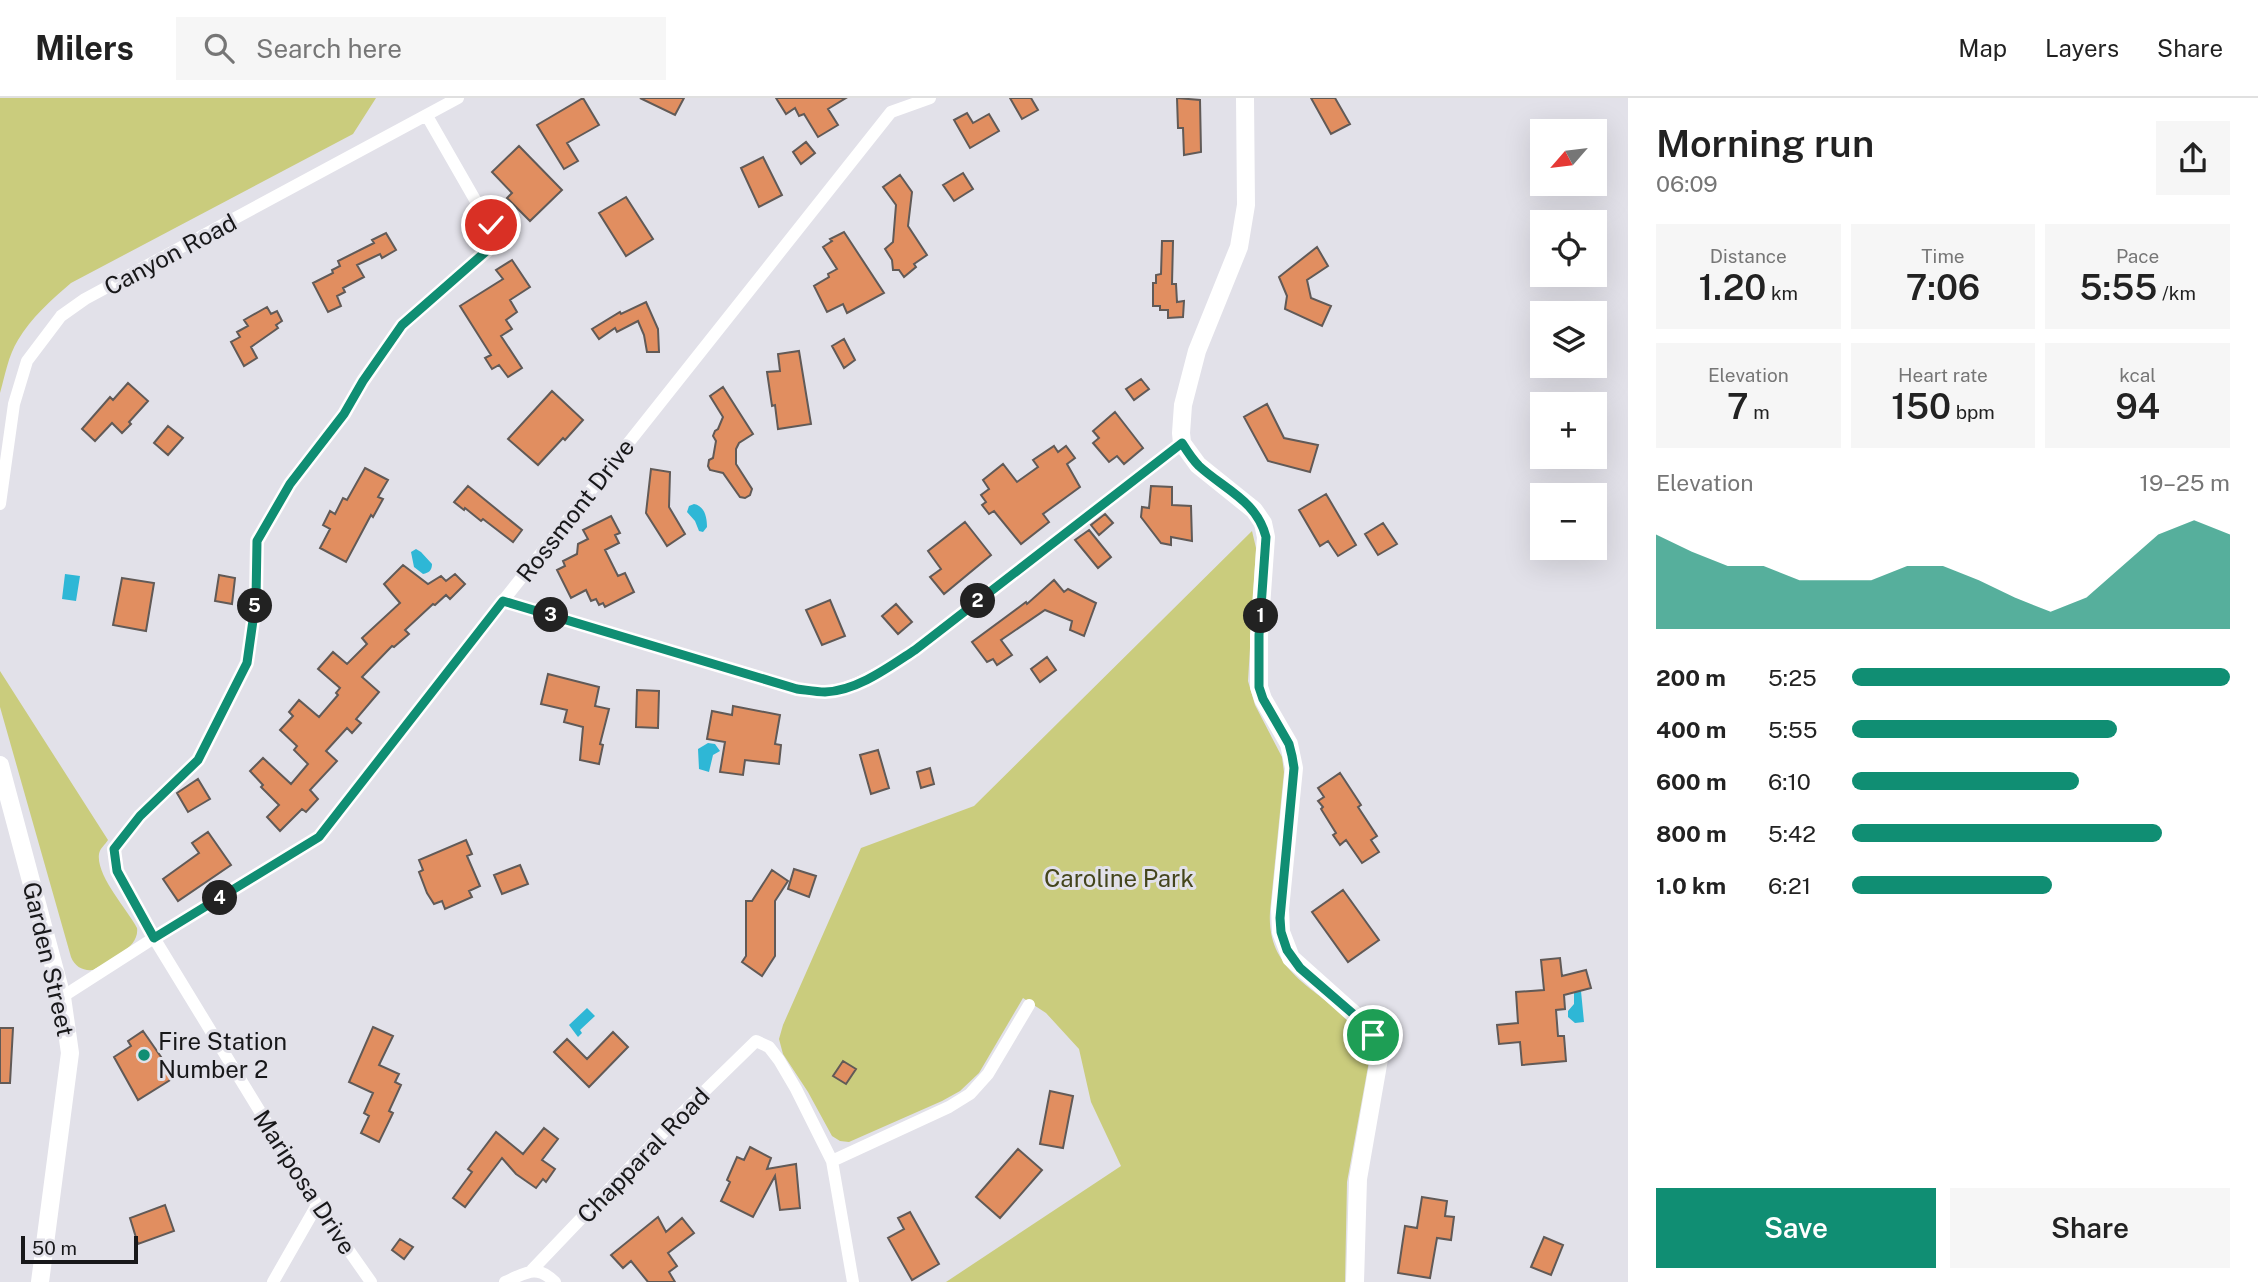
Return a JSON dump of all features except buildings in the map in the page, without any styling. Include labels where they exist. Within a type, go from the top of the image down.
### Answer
[{"type":"street","name":"Canyon Road","points":[[0,504],[19,383],[27,361],[61,316],[97,293],[458,98]]},
{"type":"street","name":"Rossmont Drive","points":[[62,997],[319,837],[891,112],[930,98]]},
{"type":"street","points":[[1245,98],[1246,205],[1239,247],[1197,351],[1183,404],[1182,443],[1198,465],[1254,510],[1263,523],[1266,537],[1259,635],[1259,687],[1289,744],[1294,768],[1280,909],[1282,939],[1291,958],[1366,1025],[1377,1045],[1379,1059],[1357,1179],[1355,1282]]},
{"type":"street","name":"Mariposa Drive","points":[[371,1282],[317,1205],[154,938],[117,871],[114,849],[140,816],[198,760],[247,663],[256,599],[257,541],[290,484],[344,414],[402,325],[491,247],[497,238],[426,116]]},
{"type":"street","points":[[503,601],[797,689],[825,692],[842,689],[881,671],[915,650],[1182,443]]},
{"type":"street","name":"Garden Street","points":[[0,765],[62,997],[70,1053],[40,1282]]},
{"type":"street","points":[[853,1282],[832,1161],[970,1094],[988,1074],[1029,1005]]},
{"type":"street","name":"Chapparal Road","points":[[532,1270],[676,1119],[756,1041],[769,1047],[779,1060],[832,1161]]},
{"type":"street","points":[[273,1282],[317,1205]]},
{"type":"street","points":[[505,1282],[532,1270],[547,1275],[555,1282]]},
{"type":"green space","points":[[0,98],[376,98],[353,134],[71,283],[23,332],[7,366],[0,393]]},
{"type":"green space","name":"Caroline Park","points":[[1252,531],[1256,548],[1248,681],[1255,705],[1282,757],[1284,772],[1270,912],[1272,939],[1282,960],[1296,977],[1349,1021],[1362,1039],[1369,1061],[1347,1182],[1345,1282],[946,1282],[1121,1166],[1091,1102],[1079,1049],[1046,1013],[1023,998],[979,1073],[960,1091],[849,1142],[832,1136],[783,1054],[779,1039],[783,1025],[861,848],[974,806]]},
{"type":"green space","points":[[0,671],[108,840],[101,848],[99,863],[113,892],[137,928],[134,942],[128,948],[93,970],[80,968],[71,957],[0,707]]},
{"type":"water","points":[[694,504],[701,507],[706,516],[707,527],[703,532],[699,531],[687,512],[689,506]]},
{"type":"water","points":[[416,549],[432,564],[427,573],[423,574],[414,567],[411,552]]},
{"type":"water","points":[[65,574],[80,576],[76,601],[62,599]]},
{"type":"water","points":[[708,743],[715,744],[720,751],[713,755],[709,772],[699,769],[698,749]]},
{"type":"water","points":[[1574,991],[1581,991],[1584,1022],[1575,1023],[1568,1017],[1568,1011],[1574,1004]]},
{"type":"water","points":[[587,1008],[595,1016],[580,1030],[582,1033],[578,1037],[569,1025]]},
{"type":"place","name":"Fire Station Number 2","points":[[144,1055]]},
{"type":"route","points":[[491,225],[497,238],[491,247],[402,325],[344,414],[290,484],[257,541],[256,599],[247,663],[198,760],[140,816],[114,849],[117,871],[154,938],[319,837],[503,601],[797,689],[825,692],[842,689],[871,677],[915,650],[1182,443],[1198,465],[1254,510],[1263,523],[1266,537],[1259,635],[1259,687],[1289,744],[1294,768],[1280,909],[1282,939],[1291,958],[1300,968],[1366,1025],[1373,1035]]}]
